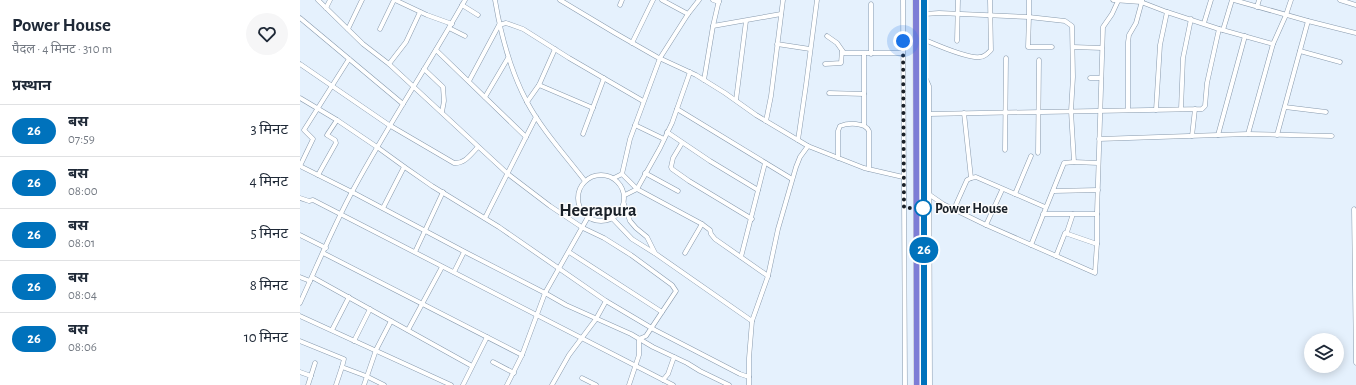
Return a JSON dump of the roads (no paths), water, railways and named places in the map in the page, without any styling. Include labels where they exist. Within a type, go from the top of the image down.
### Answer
[{"type":"highway","points":[[916,0],[917,385]]},
{"type":"highway","points":[[924,0],[924,385]]},
{"type":"street","points":[[318,0],[363,44],[414,86],[508,174],[583,228],[604,238],[632,255],[672,285],[676,291],[646,336],[640,339]]},
{"type":"street","points":[[326,8],[330,0]]},
{"type":"street","points":[[348,29],[362,0]]},
{"type":"street","points":[[380,29],[395,0],[450,26],[465,36]]},
{"type":"street","points":[[300,303],[352,192],[377,146],[465,0]]},
{"type":"street","points":[[495,0],[499,25],[508,58],[527,102],[536,117],[585,181]]},
{"type":"street","points":[[560,0],[632,43],[704,80],[766,121],[808,146],[869,169],[903,177]]},
{"type":"street","points":[[620,5],[622,0]]},
{"type":"street","points":[[632,43],[653,0]]},
{"type":"street","points":[[662,0],[688,14]]},
{"type":"street","points":[[622,174],[630,139],[660,58],[688,14],[699,0]]},
{"type":"street","points":[[704,80],[713,26],[719,1],[713,0]]},
{"type":"street","points":[[766,121],[771,96],[783,0]]},
{"type":"street","points":[[798,140],[816,0]]},
{"type":"street","points":[[903,0],[905,385]]},
{"type":"street","points":[[957,41],[958,0]]},
{"type":"street","points":[[925,40],[964,54],[979,58],[984,56],[991,50],[990,0]]},
{"type":"street","points":[[1030,0],[1028,47],[1052,47]]},
{"type":"street","points":[[1204,23],[1211,0]]},
{"type":"street","points":[[929,114],[1202,109],[1205,106],[1207,84],[1221,29],[1233,0],[1356,33]]},
{"type":"street","points":[[1257,7],[1259,0]]},
{"type":"street","points":[[1248,134],[1273,44],[1291,0]]},
{"type":"street","points":[[1340,0],[1356,5]]},
{"type":"street","points":[[930,195],[954,210],[1095,273],[1103,27],[1112,14],[1115,1],[1142,1],[1167,12],[1273,44]]},
{"type":"street","points":[[1128,110],[1128,42],[1129,35],[1136,23],[1142,1]]},
{"type":"street","points":[[871,4],[871,54]]},
{"type":"street","points":[[462,5],[478,14]]},
{"type":"street","points":[[389,64],[406,42],[420,12]]},
{"type":"street","points":[[1156,110],[1160,45],[1167,12]]},
{"type":"street","points":[[713,26],[781,14]]},
{"type":"street","points":[[925,14],[1029,17],[1069,22],[1073,30],[1071,111],[1074,162]]},
{"type":"street","points":[[300,18],[403,104]]},
{"type":"street","points":[[1181,109],[1183,58],[1191,19]]},
{"type":"street","points":[[736,100],[746,21]]},
{"type":"street","points":[[1277,135],[1308,21]]},
{"type":"street","points":[[469,81],[499,25],[506,23],[523,29],[643,101]]},
{"type":"street","points":[[827,36],[837,43],[842,51],[848,54],[903,53]]},
{"type":"street","points":[[1218,135],[1245,36]]},
{"type":"street","points":[[777,44],[810,49]]},
{"type":"street","points":[[1073,47],[1102,48]]},
{"type":"street","points":[[527,102],[539,85],[555,49]]},
{"type":"street","points":[[436,50],[526,137]]},
{"type":"street","points":[[825,64],[842,64],[842,51]]},
{"type":"street","points":[[1300,51],[1340,62]]},
{"type":"street","points":[[864,54],[864,125]]},
{"type":"street","points":[[485,97],[508,58]]},
{"type":"street","points":[[1005,150],[1007,112],[1006,58]]},
{"type":"street","points":[[349,59],[304,130],[313,139],[300,166],[383,208],[566,305],[640,339],[653,347],[730,385]]},
{"type":"street","points":[[1038,153],[1040,112],[1039,60]]},
{"type":"street","points":[[300,64],[389,125],[454,163],[459,164],[464,161],[478,147]]},
{"type":"street","points":[[424,69],[443,87],[444,101],[442,112]]},
{"type":"street","points":[[625,195],[637,189],[664,139],[677,109],[690,72]]},
{"type":"street","points":[[924,75],[929,86],[930,385]]},
{"type":"street","points":[[583,134],[604,78]]},
{"type":"street","points":[[1090,78],[1101,78]]},
{"type":"street","points":[[539,85],[592,108]]},
{"type":"street","points":[[829,93],[864,94]]},
{"type":"street","points":[[300,106],[302,99],[337,120],[377,146],[404,167],[485,218],[560,268],[606,301],[651,328],[740,374],[749,377]]},
{"type":"street","points":[[1285,107],[1326,112]]},
{"type":"street","points":[[677,109],[792,180]]},
{"type":"street","points":[[1192,136],[1195,109]]},
{"type":"street","points":[[964,113],[971,178]]},
{"type":"street","points":[[485,218],[536,117]]},
{"type":"street","points":[[318,175],[336,143],[335,140],[327,135],[337,120]]},
{"type":"street","points":[[838,158],[838,131],[840,126],[844,124],[864,125],[869,131],[869,169]]},
{"type":"street","points":[[635,125],[664,139]]},
{"type":"street","points":[[667,132],[710,161],[758,190]]},
{"type":"street","points":[[1099,139],[1248,134],[1332,136]]},
{"type":"street","points":[[682,142],[671,163],[672,169],[752,219]]},
{"type":"street","points":[[749,385],[749,358],[752,321],[768,276],[778,229],[796,167],[800,157],[808,146]]},
{"type":"street","points":[[1015,194],[1031,156]]},
{"type":"street","points":[[741,257],[752,219],[765,163]]},
{"type":"street","points":[[1031,245],[1064,163],[1098,163]]},
{"type":"street","points":[[383,208],[404,167]]},
{"type":"street","points":[[645,173],[678,191]]},
{"type":"street","points":[[605,174],[614,178],[621,185],[625,195],[624,204],[620,212],[605,221],[588,217],[582,211],[579,204],[578,195],[581,186],[585,181],[596,175],[605,174]]},
{"type":"street","points":[[614,178],[622,174]]},
{"type":"street","points":[[622,174],[637,189],[702,224],[710,230],[715,239],[768,276]]},
{"type":"street","points":[[954,210],[967,180],[976,177],[1002,190],[1045,207]]},
{"type":"street","points":[[986,225],[1002,190]]},
{"type":"street","points":[[1054,191],[1098,190]]},
{"type":"street","points":[[415,252],[444,192]]},
{"type":"street","points":[[300,198],[309,201],[313,200],[673,385]]},
{"type":"street","points":[[624,204],[630,221],[647,237],[656,254]]},
{"type":"street","points":[[1354,209],[1356,363]]},
{"type":"street","points":[[1043,214],[1097,214]]},
{"type":"street","points":[[1056,256],[1073,214]]},
{"type":"street","points":[[507,385],[522,355],[545,293],[570,252],[588,217]]},
{"type":"street","points":[[612,218],[632,239],[752,321]]},
{"type":"street","points":[[685,253],[702,224]]},
{"type":"street","points":[[1067,232],[1097,244]]},
{"type":"street","points":[[300,235],[326,248]]},
{"type":"street","points":[[454,272],[464,252]]},
{"type":"street","points":[[570,252],[662,312]]},
{"type":"street","points":[[323,253],[522,355]]},
{"type":"street","points":[[408,330],[442,266]]},
{"type":"street","points":[[300,277],[311,279],[349,297],[472,366]]},
{"type":"street","points":[[332,330],[349,297]]},
{"type":"street","points":[[552,385],[569,355],[596,319],[606,301]]},
{"type":"street","points":[[354,341],[370,309]]},
{"type":"street","points":[[300,316],[451,385]]},
{"type":"street","points":[[364,385],[376,350],[391,321]]},
{"type":"street","points":[[463,385],[487,337]]},
{"type":"street","points":[[629,385],[639,355],[640,339]]},
{"type":"street","points":[[300,341],[344,359],[336,385]]},
{"type":"street","points":[[663,380],[668,374],[674,357]]},
{"type":"street","points":[[493,362],[514,373]]},
{"type":"street","points":[[308,385],[315,363]]},
{"type":"street","points":[[342,367],[384,385]]},
{"type":"street","points":[[300,372],[311,376]]},
{"type":"street","points":[[582,378],[596,385]]},
{"type":"place","name":"Power House","points":[[923,208]]},
{"type":"district","name":"Heerapura","points":[[598,210]]}]
